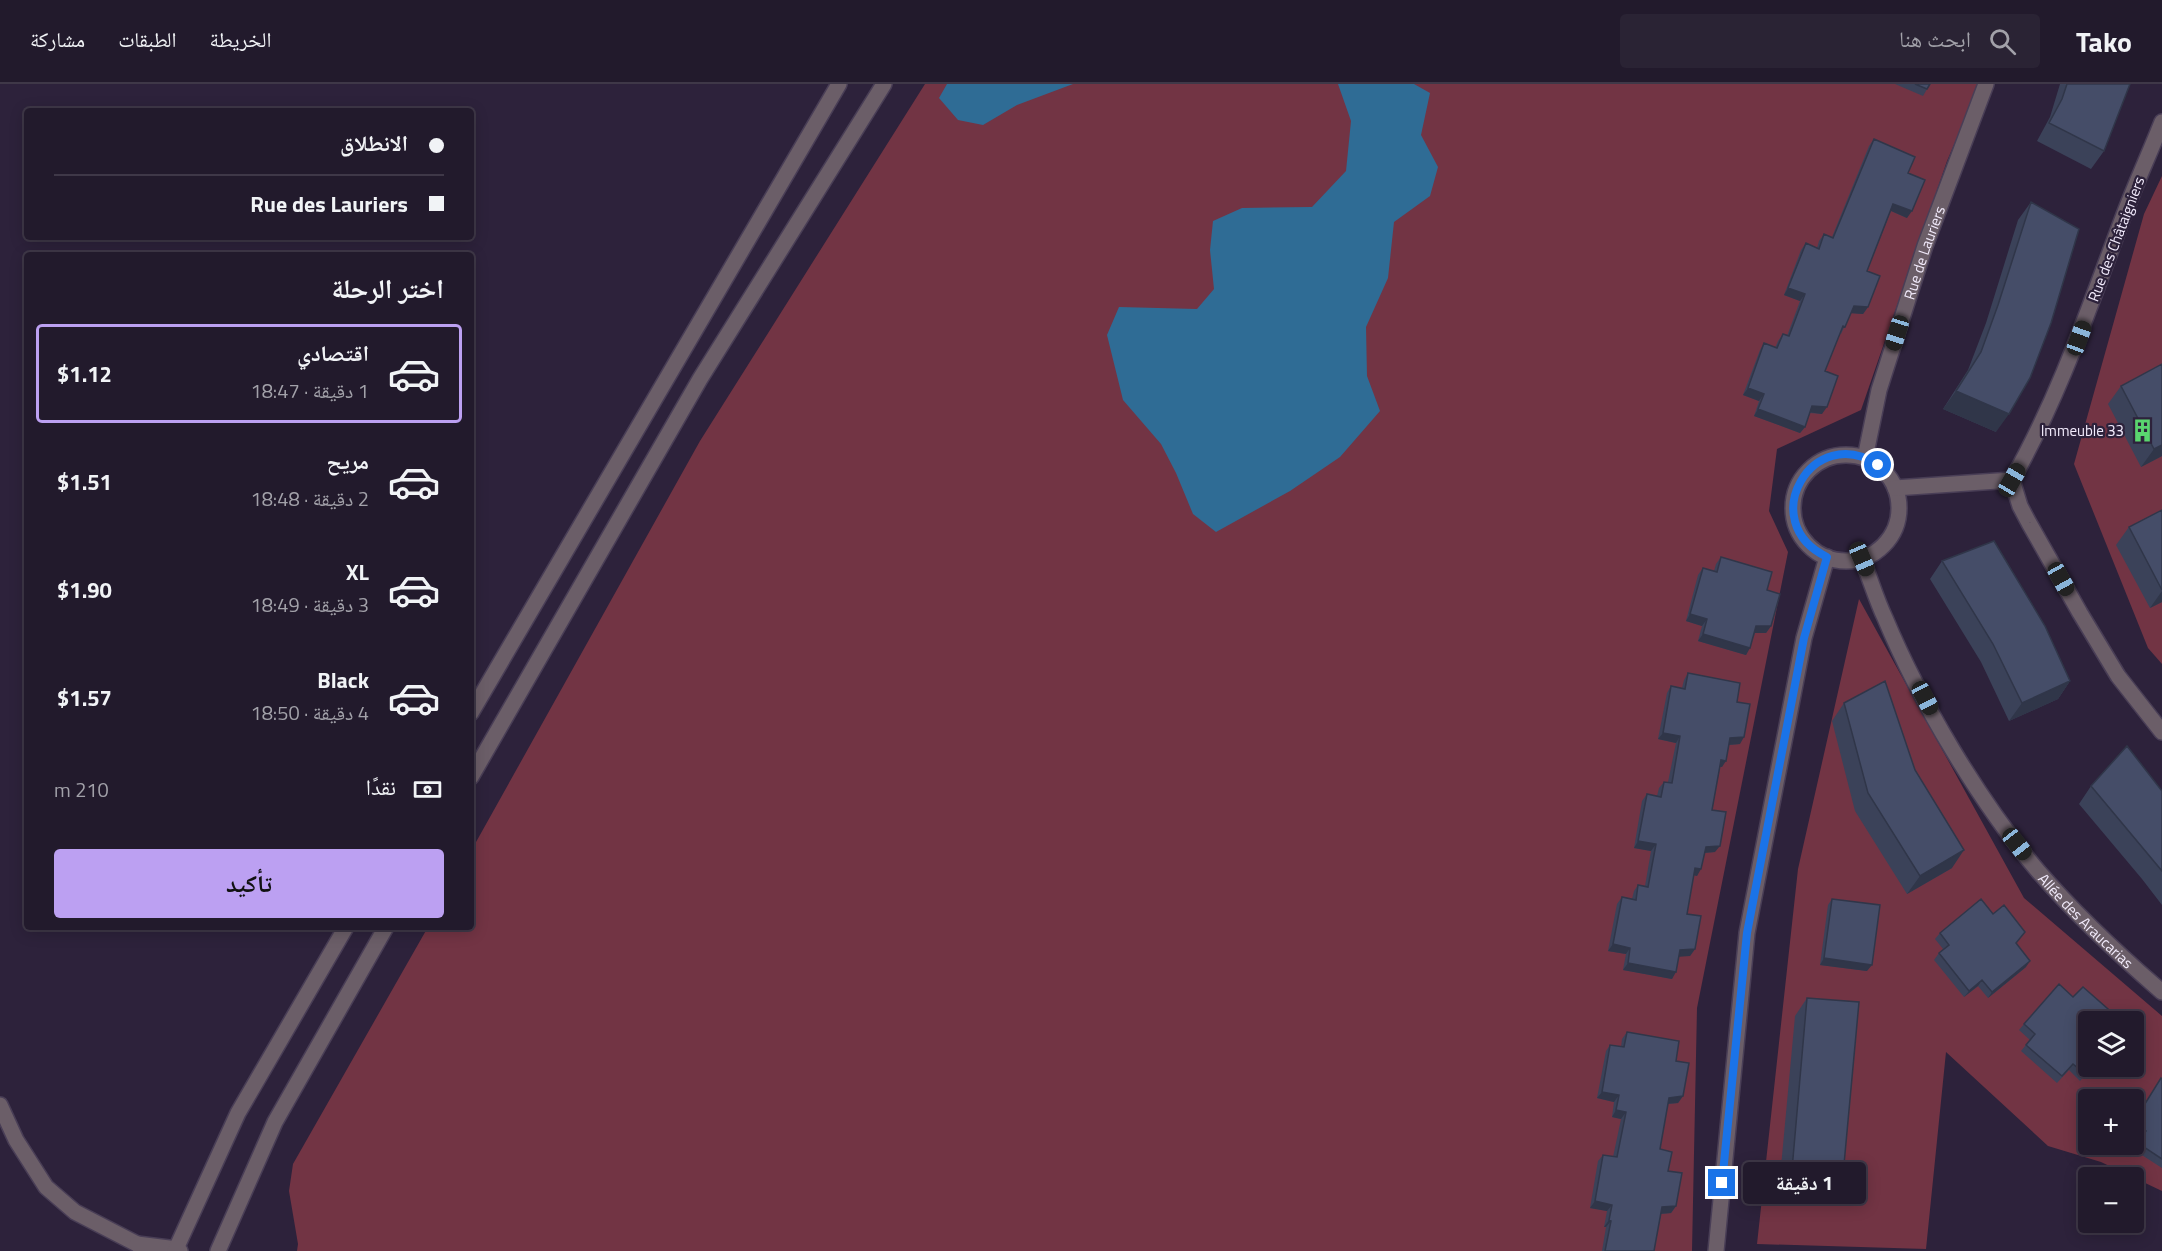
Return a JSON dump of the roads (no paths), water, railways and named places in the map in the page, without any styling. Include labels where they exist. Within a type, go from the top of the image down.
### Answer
[{"type":"street","points":[[474,708],[839,84]]},
{"type":"street","points":[[474,772],[694,390],[884,84]]},
{"type":"street","name":"Rue de Lauriers","points":[[1865,458],[1879,390],[1925,246],[1986,84]]},
{"type":"street","name":"Rue des Châtaigniers","points":[[2012,480],[2045,418],[2071,358],[2162,122]]},
{"type":"street","points":[[1848,454],[1865,458],[1883,470],[1895,488],[1899,512],[1896,527],[1882,547],[1862,559],[1844,561],[1827,557],[1812,548],[1797,527],[1793,510],[1798,484],[1815,464],[1830,457],[1848,454]]},
{"type":"street","points":[[1895,488],[2012,480],[2020,506],[2080,613],[2118,676],[2162,732]]},
{"type":"street","points":[[1716,1251],[1747,933],[1804,638],[1827,557]]},
{"type":"street","name":"Allée des Araucarias","points":[[1862,559],[1884,618],[1906,662],[1956,753],[2007,831],[2038,871],[2092,929],[2162,992]]},
{"type":"street","points":[[0,1105],[16,1140],[46,1187],[75,1212],[141,1247],[177,1250],[238,1113],[344,930]]},
{"type":"street","points":[[218,1251],[275,1122],[384,930]]},
{"type":"water","points":[[947,84],[1073,84],[1017,105],[983,125],[958,120],[939,98]]},
{"type":"water","points":[[1338,84],[1414,84],[1430,93],[1421,135],[1438,167],[1430,196],[1394,222],[1388,278],[1366,327],[1367,376],[1380,411],[1340,457],[1290,491],[1216,532],[1193,514],[1161,444],[1123,400],[1107,335],[1119,307],[1197,309],[1214,289],[1210,250],[1213,221],[1242,208],[1312,207],[1346,171],[1351,121]]},
{"type":"place","name":"Immeuble 33","points":[[2142,430]]}]
